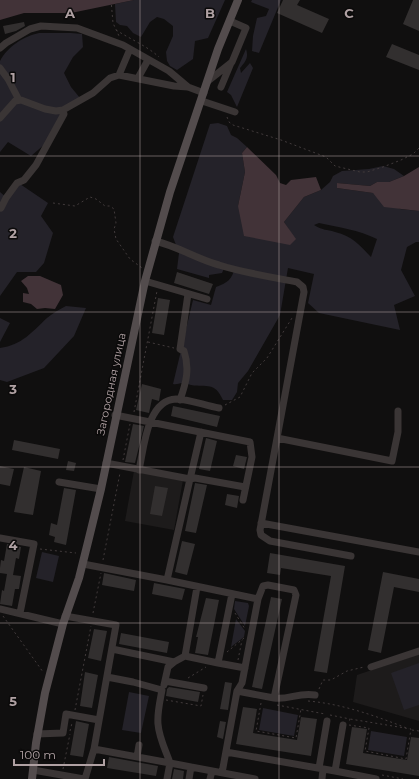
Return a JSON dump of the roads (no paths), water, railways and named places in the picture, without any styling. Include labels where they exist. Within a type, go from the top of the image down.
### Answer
[{"type":"main road","name":"Загородная улица","points":[[32,779],[37,734],[48,678],[65,616],[83,564],[101,489],[144,281],[170,192],[218,49],[238,0]]},
{"type":"street","points":[[222,87],[246,28],[230,21]]},
{"type":"street","points":[[0,48],[30,29],[42,26],[77,28],[123,45],[169,71],[203,97],[227,110],[235,112]]},
{"type":"street","points":[[119,75],[130,49]]},
{"type":"street","points":[[138,78],[148,60]]},
{"type":"street","points":[[208,81],[232,62]]},
{"type":"street","points":[[0,68],[8,79],[19,100]]},
{"type":"street","points":[[0,118],[14,101],[19,100],[45,109],[56,111],[63,110],[93,93],[110,78],[119,75],[174,86],[188,87]]},
{"type":"street","points":[[1,208],[17,183],[24,180],[36,165],[64,114],[63,110]]},
{"type":"street","points":[[155,241],[168,244],[191,255],[218,265],[297,282],[303,287],[304,292],[261,535],[270,541],[351,556]]},
{"type":"street","points":[[144,281],[159,284],[207,300]]},
{"type":"street","points":[[180,400],[187,378],[188,367],[184,351],[180,349],[188,294]]},
{"type":"street","points":[[139,470],[150,421],[154,412],[167,400],[180,400],[219,408]]},
{"type":"street","points":[[277,438],[392,461],[398,432],[398,411]]},
{"type":"street","points":[[116,415],[250,442],[252,458],[243,500]]},
{"type":"street","points":[[166,580],[201,432]]},
{"type":"street","points":[[106,463],[246,488]]},
{"type":"street","points":[[59,482],[101,489]]},
{"type":"street","points":[[262,523],[419,552]]},
{"type":"street","points":[[0,538],[34,544],[20,613]]},
{"type":"street","points":[[83,564],[258,599]]},
{"type":"street","points":[[222,773],[237,691],[242,683],[258,599],[263,586],[268,585],[294,590],[296,594],[274,702]]},
{"type":"street","points":[[185,656],[197,587]]},
{"type":"street","points":[[217,661],[232,594]]},
{"type":"street","points":[[0,609],[63,624]]},
{"type":"street","points":[[32,770],[85,779],[94,749],[116,625],[65,616]]},
{"type":"street","points":[[112,649],[174,662]]},
{"type":"street","points":[[371,667],[419,651]]},
{"type":"street","points":[[167,779],[170,763],[160,736],[158,709],[168,667],[185,656],[217,661],[245,668]]},
{"type":"street","points":[[107,677],[162,690]]},
{"type":"street","points":[[165,681],[204,688]]},
{"type":"street","points":[[237,691],[274,702],[306,693],[314,695]]},
{"type":"street","points":[[37,734],[63,733],[66,714],[99,720]]},
{"type":"street","points":[[322,779],[321,769],[327,721]]},
{"type":"street","points":[[335,771],[346,727]]},
{"type":"street","points":[[136,757],[139,745]]},
{"type":"street","points":[[94,749],[255,779]]},
{"type":"street","points":[[226,752],[376,779]]},
{"type":"street","points":[[189,779],[191,767]]},
{"type":"street","points":[[210,779],[212,771]]}]
